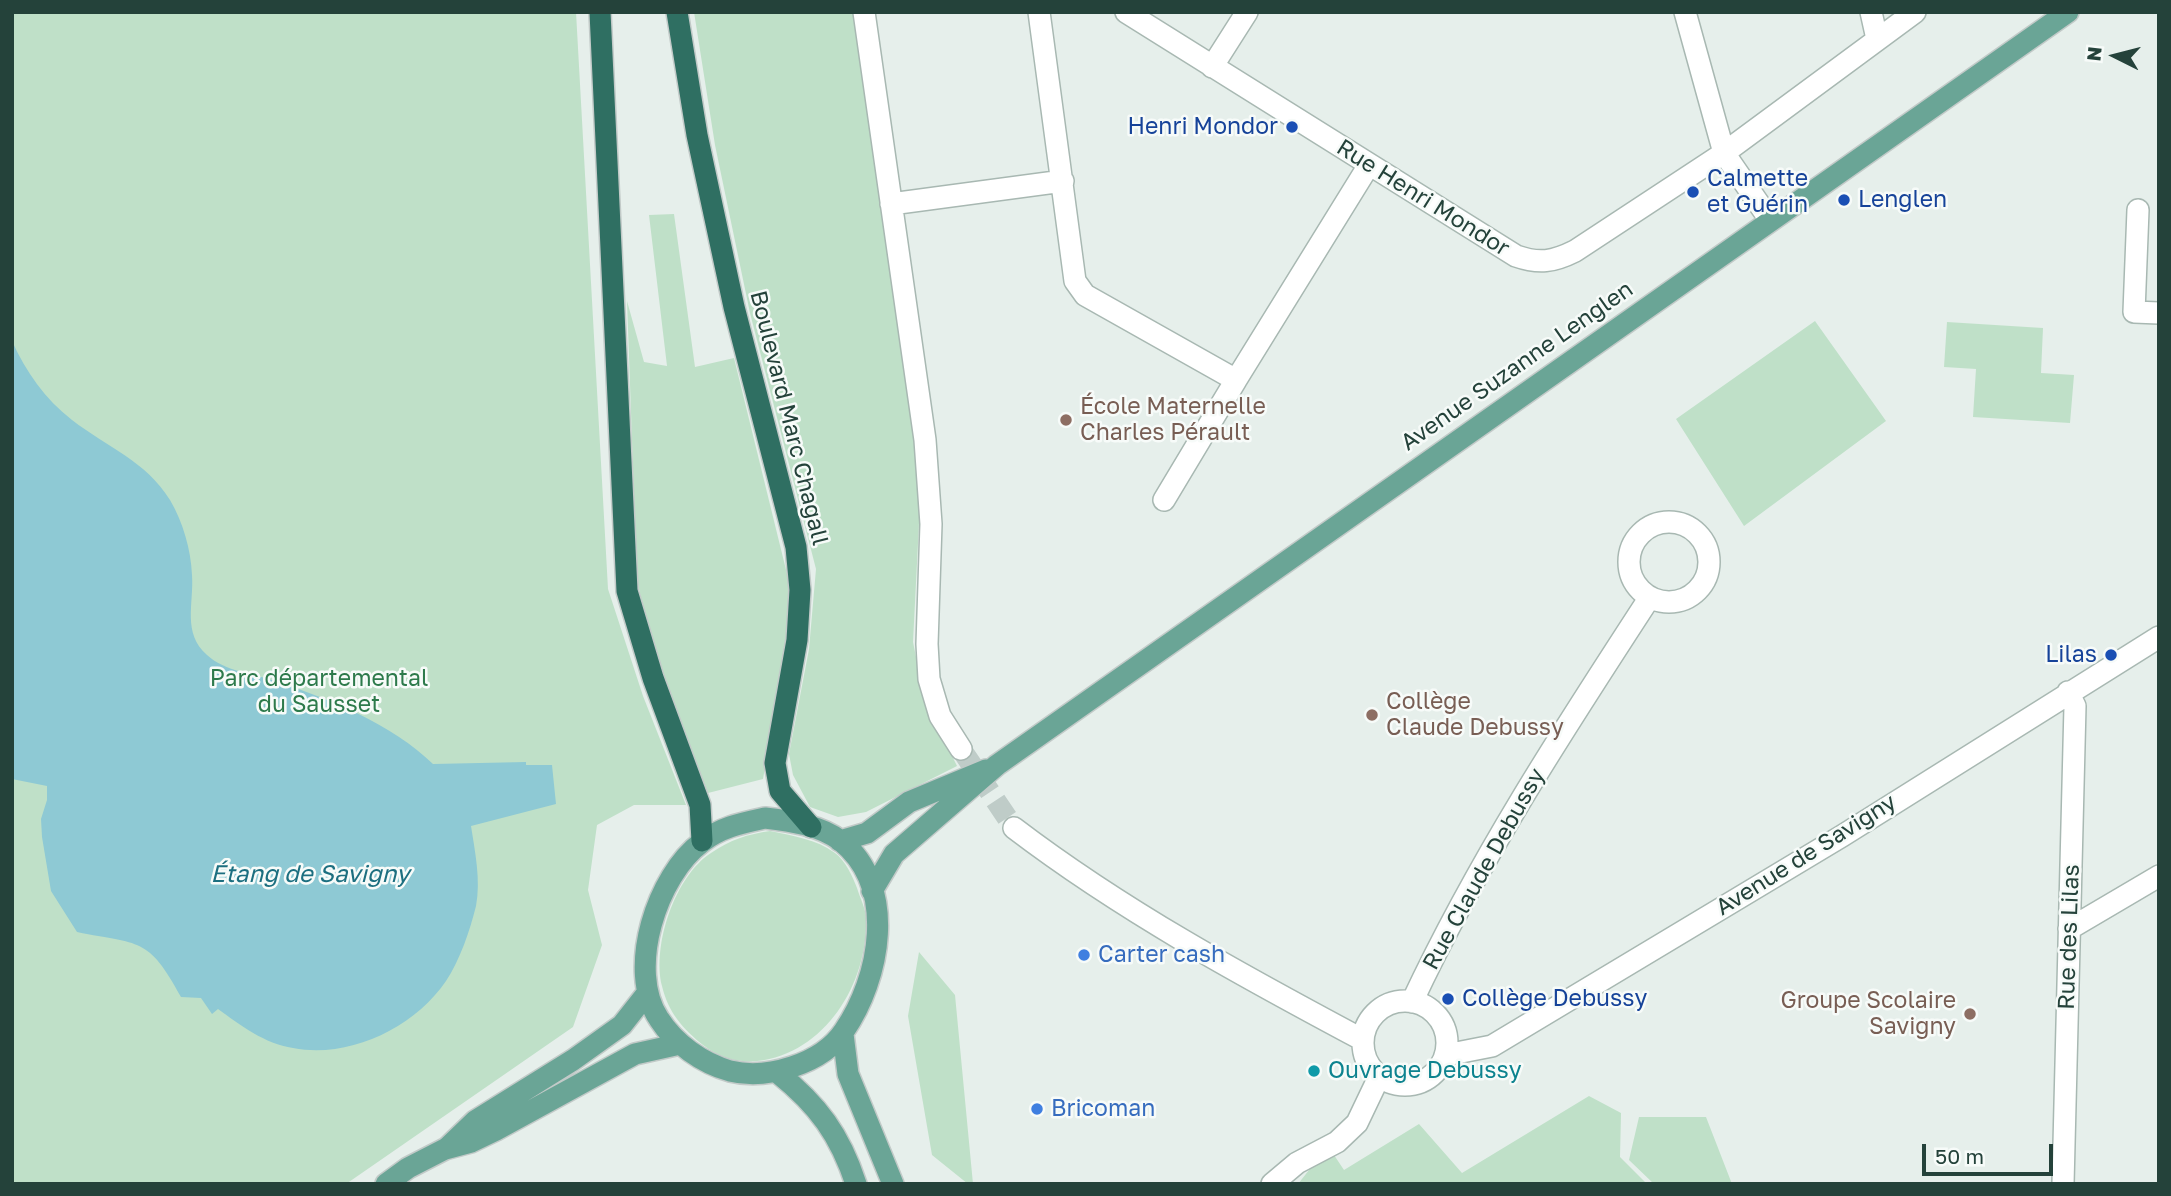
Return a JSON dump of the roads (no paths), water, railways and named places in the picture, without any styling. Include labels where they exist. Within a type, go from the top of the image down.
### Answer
[{"type":"highway","points":[[600,12],[627,591],[645,655],[700,805],[702,841]]},
{"type":"highway","name":"Boulevard Marc Chagall","points":[[677,12],[696,135],[734,307],[796,547],[800,590],[797,640],[775,763],[780,791],[811,827]]},
{"type":"main road","name":"Avenue Suzanne Lenglen","points":[[872,891],[894,854],[997,765],[2068,12]]},
{"type":"main road","name":"Avenue Suzanne Lenglen","points":[[840,841],[874,829],[909,802],[997,765]]},
{"type":"main road","points":[[765,818],[811,827],[840,841],[858,861],[872,891],[878,935],[875,966],[862,1000],[843,1034],[817,1054],[778,1073],[745,1074],[721,1068],[680,1044],[654,1012],[649,992],[648,941],[660,896],[679,863],[702,841],[722,828],[765,818]]},
{"type":"main road","points":[[386,1184],[445,1149],[475,1121],[573,1060],[622,1025],[649,992]]},
{"type":"main road","points":[[843,1034],[848,1074],[893,1184]]},
{"type":"main road","points":[[445,1149],[471,1142],[496,1130],[635,1055],[680,1044]]},
{"type":"main road","points":[[778,1073],[808,1097],[829,1124],[856,1184]]},
{"type":"street","points":[[864,12],[929,486],[929,679],[940,716],[961,749]]},
{"type":"street","points":[[1039,12],[1074,281],[1085,295],[1236,380]]},
{"type":"street","name":"Rue Henri Mondor","points":[[1126,12],[1516,256],[1538,263],[1558,260],[1575,251],[1724,153],[1915,12]]},
{"type":"street","points":[[1212,67],[1247,12]]},
{"type":"street","points":[[1685,12],[1724,153],[1770,220]]},
{"type":"street","points":[[1871,12],[1877,39]]},
{"type":"street","points":[[1164,500],[1369,165]]},
{"type":"street","points":[[891,204],[1063,181]]},
{"type":"street","points":[[2138,210],[2133,312],[2159,313]]},
{"type":"street","name":"Rue Claude Debussy","points":[[1412,1002],[1458,907],[1493,844],[1650,597]]},
{"type":"street","name":"Avenue de Savigny","points":[[1446,1055],[1492,1046],[1842,836],[2159,637]]},
{"type":"street","name":"Rue des Lilas","points":[[2063,1184],[2075,706],[2068,692]]},
{"type":"street","points":[[1014,828],[1080,879],[1241,975],[1363,1040]]},
{"type":"street","points":[[2069,929],[2159,876]]},
{"type":"street","points":[[1398,1002],[1412,1002],[1436,1015],[1447,1041],[1446,1055],[1430,1077],[1418,1084],[1391,1083],[1379,1077],[1364,1054],[1366,1026],[1379,1010],[1398,1002]]},
{"type":"street","points":[[1272,1184],[1297,1163],[1337,1142],[1357,1122],[1379,1077]]},
{"type":"water","name":"Étang de Savigny","points":[[12,341],[30,374],[53,403],[72,420],[138,465],[170,500],[186,536],[190,556],[194,637],[207,655],[230,668],[296,688],[359,714],[399,737],[433,764],[526,762],[526,765],[552,765],[556,804],[471,826],[478,886],[474,915],[464,945],[451,973],[433,998],[398,1026],[358,1044],[336,1049],[314,1050],[283,1046],[253,1033],[218,1009],[212,1014],[201,998],[181,997],[160,963],[140,946],[77,932],[51,891],[41,819],[47,800],[47,786],[12,779]]},
{"type":"tunnel","points":[[961,749],[1014,828]]},
{"type":"place","name":"Henri Mondor","points":[[1292,127]]},
{"type":"place","name":"Calmette et Guérin","points":[[1693,192]]},
{"type":"place","name":"Lenglen","points":[[1844,200]]},
{"type":"place","name":"École Maternelle Charles Pérault","points":[[1066,420]]},
{"type":"place","name":"Lilas","points":[[2111,655]]},
{"type":"place","name":"Collège Claude Debussy","points":[[1372,715]]},
{"type":"place","name":"Carter cash","points":[[1084,955]]},
{"type":"place","name":"Collège Debussy","points":[[1448,999]]},
{"type":"place","name":"Groupe Scolaire Savigny","points":[[1970,1014]]},
{"type":"place","name":"Ouvrage Debussy","points":[[1314,1071]]},
{"type":"place","name":"Bricoman","points":[[1037,1109]]},
{"type":"park label","name":"Parc départemental du Sausset","points":[[319,692]]}]
